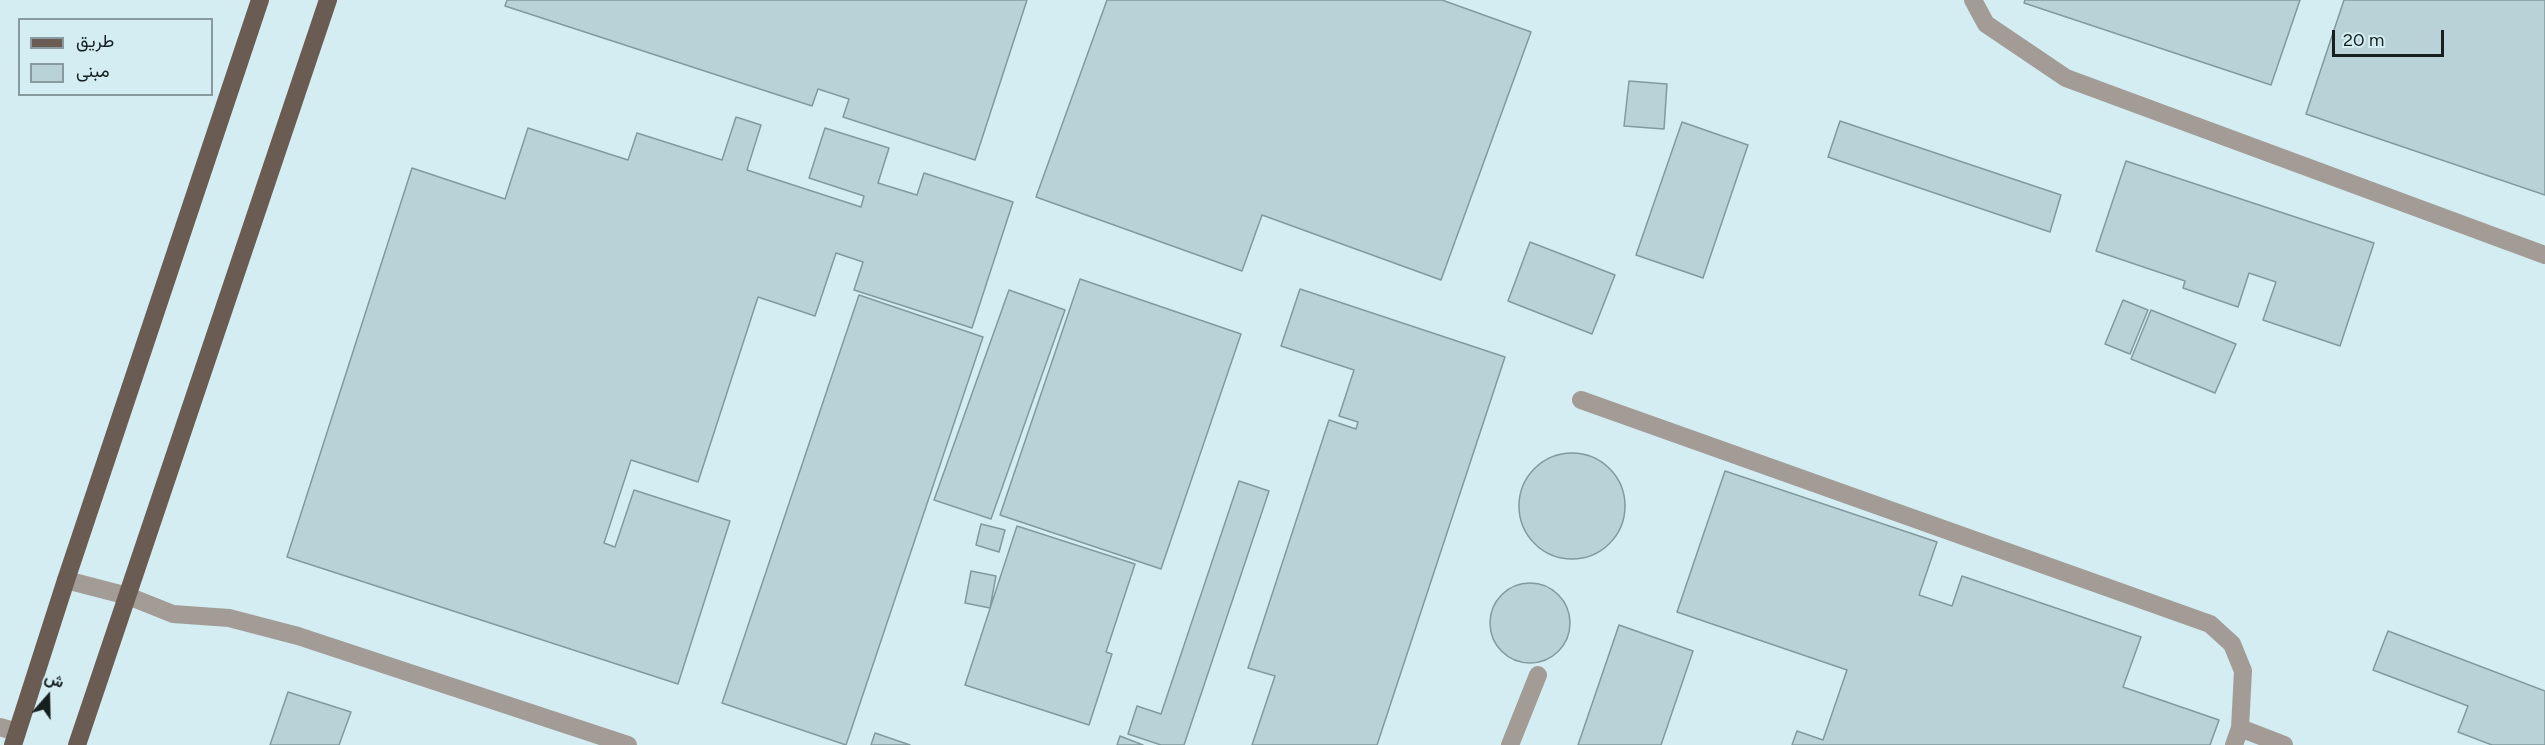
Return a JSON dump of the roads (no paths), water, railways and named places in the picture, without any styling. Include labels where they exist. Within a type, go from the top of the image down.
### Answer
[{"type":"main road","points":[[10,735],[66,580],[261,0]]},
{"type":"main road","points":[[77,745],[328,0]]},
{"type":"lane","points":[[1973,0],[1986,24],[2066,78],[2545,255]]},
{"type":"lane","points":[[1581,400],[2210,624],[2232,644],[2243,671],[2237,737],[2284,745]]},
{"type":"lane","points":[[66,580],[128,596],[172,614],[229,618],[298,636],[627,745]]},
{"type":"lane","points":[[1510,745],[1538,675]]}]
